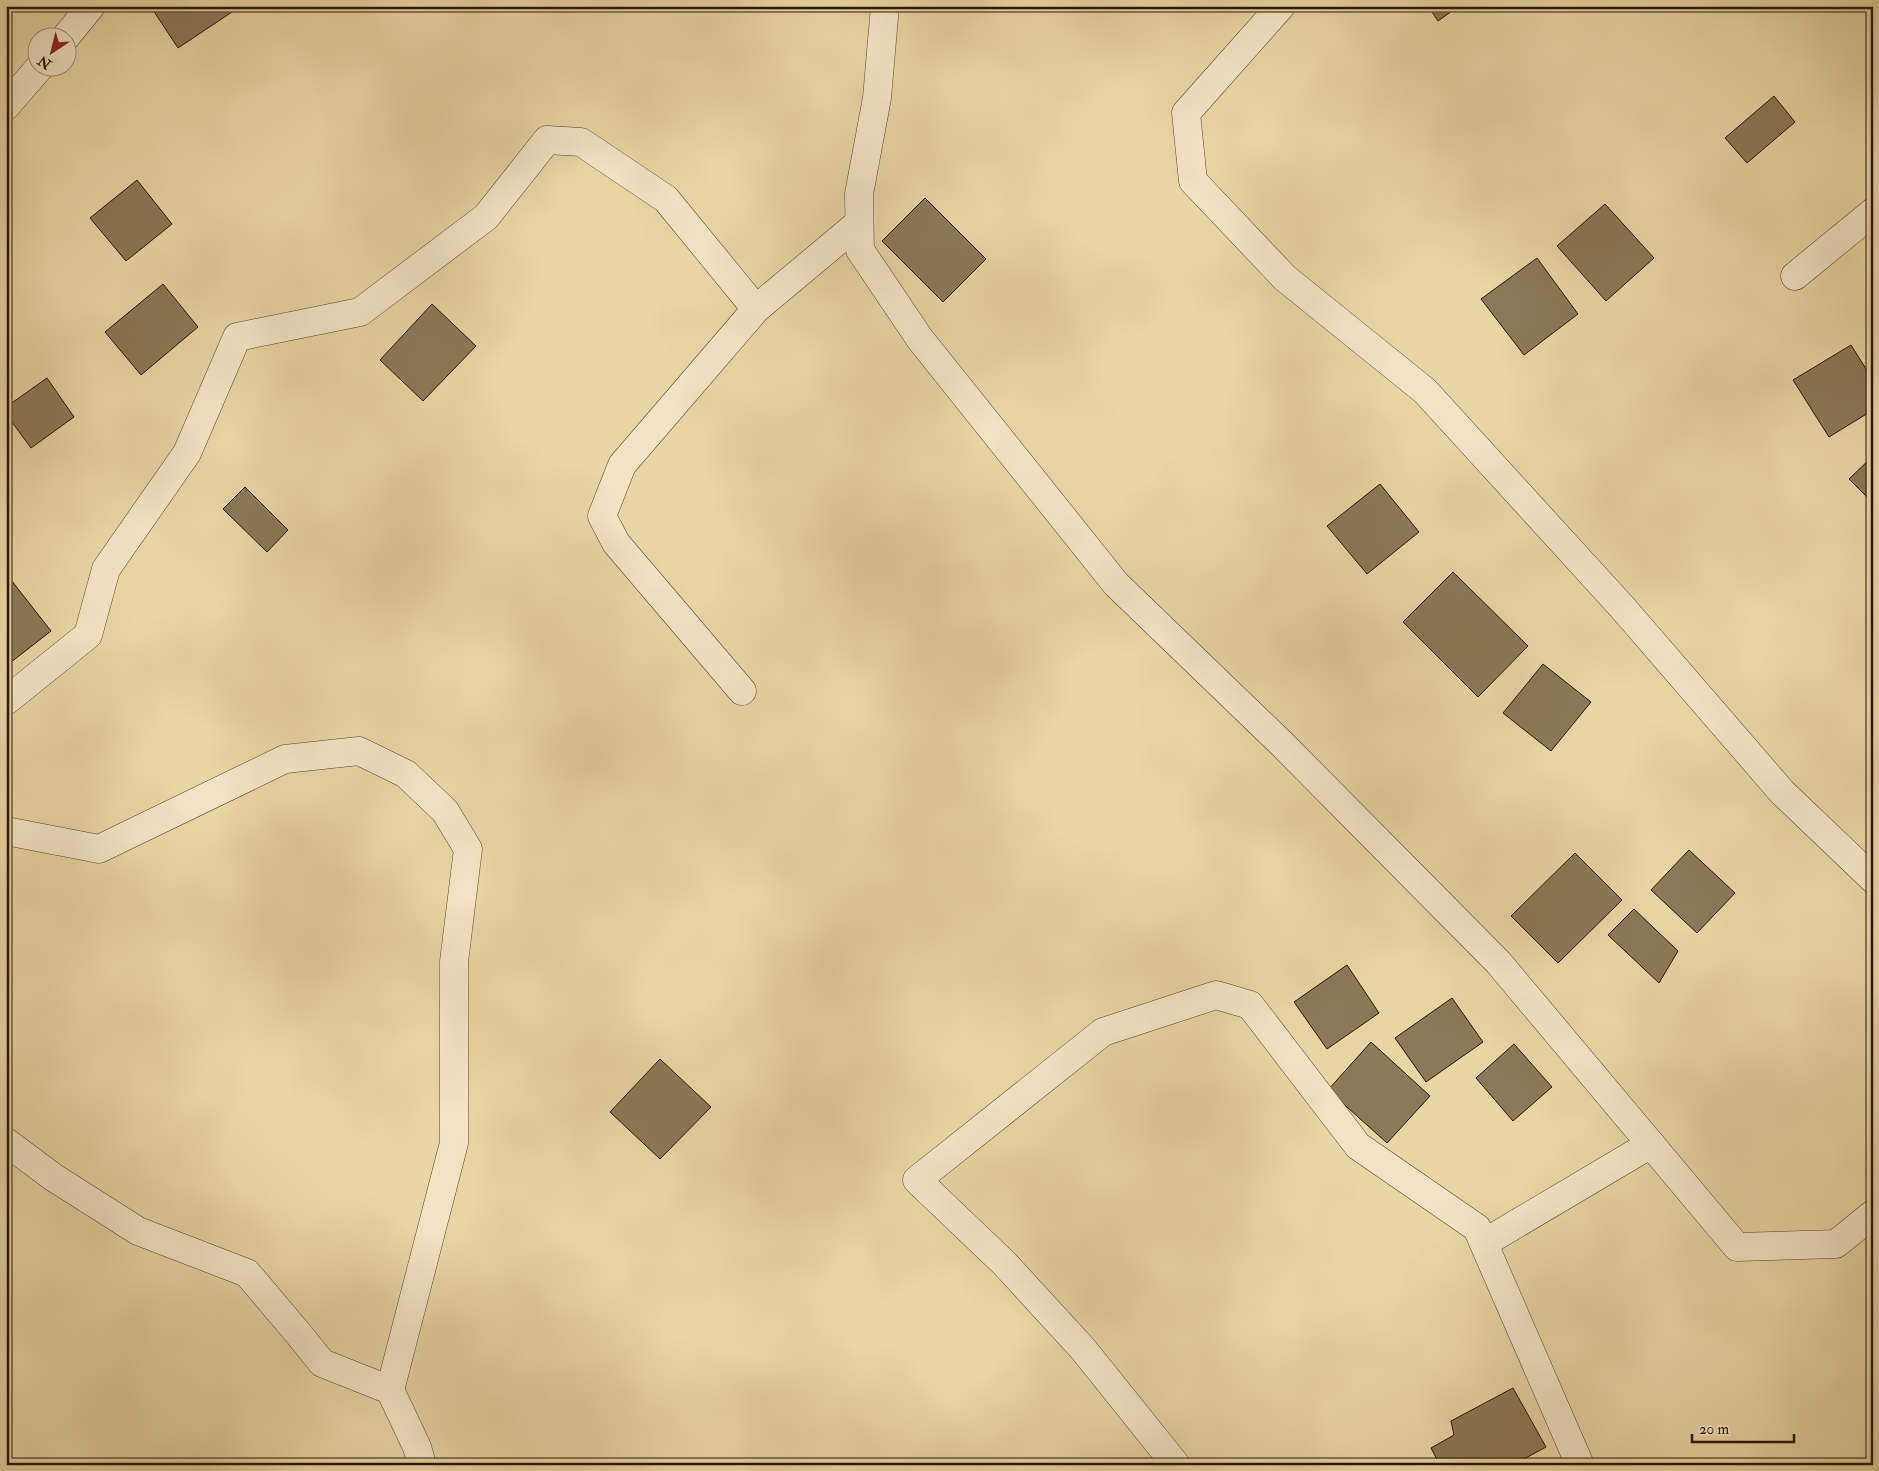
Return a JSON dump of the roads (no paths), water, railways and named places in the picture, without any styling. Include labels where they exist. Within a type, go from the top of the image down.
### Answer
[{"type":"street","points":[[73,28],[91,6]]},
{"type":"street","points":[[885,6],[877,98],[858,194],[860,250],[920,339],[1116,584],[1281,743],[1498,962],[1737,1247],[1836,1244],[1873,1214]]},
{"type":"street","points":[[1281,6],[1186,113],[1194,181],[1285,278],[1425,391],[1622,607],[1782,792],[1873,879]]},
{"type":"street","points":[[6,106],[30,78]]},
{"type":"street","points":[[6,701],[88,635],[106,569],[187,454],[237,337],[360,312],[486,217],[547,140],[581,142],[666,199],[756,309]]},
{"type":"street","points":[[1795,276],[1873,212]]},
{"type":"street","points":[[742,691],[616,543],[602,516],[622,465],[756,309],[859,223]]},
{"type":"street","points":[[6,831],[99,849],[284,760],[359,751],[406,774],[445,811],[468,849],[454,962],[454,1143],[390,1390],[417,1447],[422,1465]]},
{"type":"street","points":[[1176,1465],[1083,1348],[1005,1264],[917,1180],[1103,1032],[1216,995],[1250,1005],[1358,1146],[1477,1228],[1580,1465]]},
{"type":"street","points":[[6,1142],[53,1177],[138,1231],[247,1273],[322,1364],[390,1390]]},
{"type":"street","points":[[1484,1244],[1651,1144]]}]
